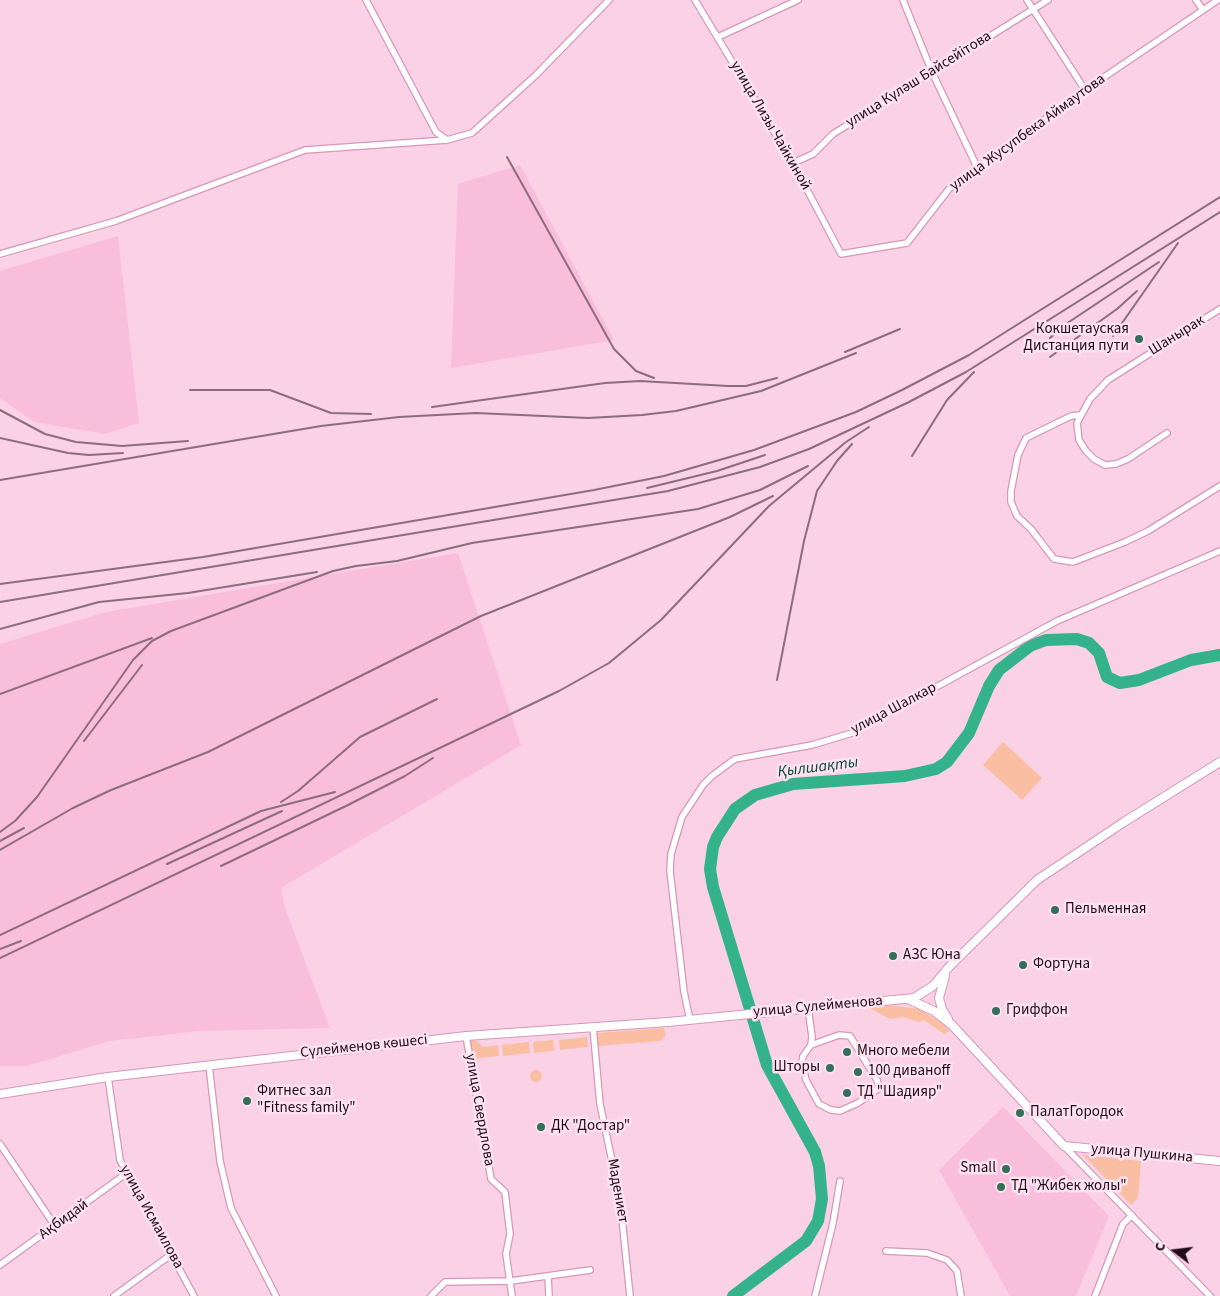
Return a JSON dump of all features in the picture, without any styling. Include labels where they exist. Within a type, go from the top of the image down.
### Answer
[{"type":"street","points":[[366,0],[436,132],[447,140]]},
{"type":"street","points":[[0,254],[116,221],[305,150],[447,140],[472,133],[536,75],[608,0]]},
{"type":"street","name":"улица Лизы Чайкиной","points":[[695,0],[794,163],[841,254]]},
{"type":"street","points":[[718,37],[798,0]]},
{"type":"street","points":[[903,0],[932,72],[977,167]]},
{"type":"street","points":[[1026,0],[1034,9],[1085,90]]},
{"type":"street","name":"улица Күләш Байсейітова","points":[[794,163],[813,154],[833,134],[1048,0]]},
{"type":"street","points":[[1196,0],[1203,10]]},
{"type":"street","name":"улица Жусупбека Аймаутова","points":[[841,254],[908,243],[949,188],[1085,90],[1218,0]]},
{"type":"street","name":"Шанырак","points":[[1080,415],[1097,390],[1117,374],[1220,309]]},
{"type":"street","points":[[1080,415],[1076,428],[1079,440],[1094,460],[1105,464],[1116,464],[1128,459],[1167,433]]},
{"type":"street","points":[[1080,415],[1030,436],[1023,442],[1011,491],[1011,502],[1017,516],[1031,529],[1054,559],[1073,562],[1125,542],[1148,531],[1220,486]]},
{"type":"street","name":"улица Шалкар","points":[[690,1020],[684,988],[670,871],[671,854],[682,817],[703,785],[712,776],[735,759],[812,745],[852,733],[1057,621],[1220,551]]},
{"type":"street","points":[[908,999],[926,993],[949,967],[1037,880],[1109,831],[1220,762]]},
{"type":"street","points":[[949,967],[940,998],[942,1009],[952,1025]]},
{"type":"street","points":[[908,999],[934,1011],[952,1025],[1064,1146],[1210,1296]]},
{"type":"street","name":"улица Сулейменова","points":[[729,1016],[908,999]]},
{"type":"street","points":[[808,1007],[812,1029],[811,1045],[803,1056],[804,1071],[816,1098],[825,1108],[840,1111],[847,1109],[879,1088],[877,1080],[850,1036],[839,1035],[811,1045]]},
{"type":"street","name":"Сүлейменов көшесі","points":[[0,1094],[108,1077],[466,1036],[729,1016]]},
{"type":"street","name":"Мадениет","points":[[593,1027],[600,1104],[621,1207],[630,1296]]},
{"type":"street","name":"улица Свердлова","points":[[466,1036],[491,1179],[505,1192],[510,1234],[506,1254],[512,1296]]},
{"type":"street","points":[[209,1065],[220,1161],[232,1208],[276,1296]]},
{"type":"street","name":"улица Исмаилова","points":[[108,1077],[117,1150],[127,1173],[194,1296]]},
{"type":"street","points":[[0,1144],[55,1226]]},
{"type":"street","name":"улица Пушкина","points":[[1064,1146],[1220,1162]]},
{"type":"street","name":"Ақбидай","points":[[0,1265],[127,1173]]},
{"type":"street","points":[[815,1296],[833,1223],[840,1181]]},
{"type":"street","points":[[1095,1296],[1123,1224],[1132,1215]]},
{"type":"street","points":[[886,1251],[915,1252],[940,1256],[947,1260],[957,1271],[961,1296]]},
{"type":"street","points":[[114,1296],[172,1254]]},
{"type":"street","points":[[431,1296],[445,1282],[511,1281],[590,1270]]},
{"type":"street","points":[[548,1276],[549,1296]]},
{"type":"shaded area","points":[[520,165],[614,340],[451,368],[458,184]]},
{"type":"shaded area","points":[[118,236],[139,423],[105,434],[34,422],[0,398],[0,271]]},
{"type":"shaded area","points":[[458,553],[521,745],[281,888],[284,905],[330,1028],[200,1031],[109,1041],[27,1066],[0,1066],[0,644],[106,612]]},
{"type":"shaded area","points":[[1003,742],[1042,778],[1022,800],[983,765]]},
{"type":"shaded area","points":[[887,1005],[919,1009],[942,1023],[950,1031],[944,1034],[924,1020],[920,1022],[902,1017],[890,1019],[869,1008],[869,1006]]},
{"type":"shaded area","points":[[664,1028],[666,1035],[661,1041],[598,1046],[596,1033]]},
{"type":"shaded area","points":[[587,1037],[588,1047],[560,1050],[559,1040]]},
{"type":"shaded area","points":[[553,1040],[554,1051],[534,1053],[533,1042]]},
{"type":"shaded area","points":[[470,1041],[477,1041],[483,1047],[498,1045],[499,1056],[472,1059]]},
{"type":"shaded area","points":[[529,1042],[530,1053],[503,1056],[502,1045]]},
{"type":"shaded area","points":[[534,1070],[538,1070],[542,1076],[538,1082],[534,1082],[530,1078],[530,1074]]},
{"type":"shaded area","points":[[1003,1107],[1109,1216],[1076,1296],[1010,1296],[939,1170]]},
{"type":"shaded area","points":[[1083,1155],[1141,1161],[1138,1198],[1131,1205]]},
{"type":"waterway","name":"Қылшақты","points":[[733,1296],[806,1241],[818,1221],[822,1199],[819,1166],[815,1152],[767,1065],[713,887],[710,869],[713,847],[717,837],[735,809],[755,795],[793,784],[905,776],[936,769],[947,762],[969,733],[989,686],[999,670],[1030,646],[1046,640],[1077,639],[1089,643],[1099,653],[1107,677],[1120,683],[1139,680],[1191,660],[1220,655]]},
{"type":"railway","points":[[507,157],[614,349],[636,371],[654,378]]},
{"type":"railway","points":[[0,584],[203,557],[594,490],[664,476],[754,450],[856,412],[969,355],[1220,197]]},
{"type":"railway","points":[[0,602],[668,491],[760,467],[809,449],[909,402],[966,372],[1220,212]]},
{"type":"railway","points":[[1113,336],[1178,243]]},
{"type":"railway","points":[[1050,338],[1066,324],[1159,262]]},
{"type":"railway","points":[[1050,357],[1117,309],[1137,291]]},
{"type":"railway","points":[[845,352],[900,329]]},
{"type":"railway","points":[[0,480],[321,426],[399,417],[476,413],[588,418],[676,411],[761,391],[856,353]]},
{"type":"railway","points":[[912,456],[947,400],[974,372]]},
{"type":"railway","points":[[432,407],[605,383],[640,381],[746,386],[777,378]]},
{"type":"railway","points":[[190,390],[270,390],[331,413],[371,414]]},
{"type":"railway","points":[[0,410],[45,434],[76,442],[122,446],[188,441]]},
{"type":"railway","points":[[0,958],[559,691],[609,663],[661,620],[769,506],[846,442],[869,427]]},
{"type":"railway","points":[[0,438],[68,453],[89,455],[123,453]]},
{"type":"railway","points":[[777,680],[804,541],[817,491],[837,461],[852,444]]},
{"type":"railway","points":[[647,488],[717,471],[765,455]]},
{"type":"railway","points":[[0,832],[15,821],[37,797],[133,660],[152,641],[171,631],[333,571],[397,561],[472,543],[698,509],[760,490],[808,466]]},
{"type":"railway","points":[[0,850],[73,808],[111,790],[208,752],[481,616],[730,517],[773,496]]},
{"type":"railway","points":[[0,629],[99,602],[188,593],[317,572]]},
{"type":"railway","points":[[0,694],[152,638]]},
{"type":"railway","points":[[84,741],[142,665]]},
{"type":"railway","points":[[281,802],[298,791],[360,737],[437,699]]},
{"type":"railway","points":[[221,866],[405,776],[433,758]]},
{"type":"railway","points":[[0,935],[261,811],[335,792]]},
{"type":"railway","points":[[167,864],[282,811]]},
{"type":"railway","points":[[0,841],[24,828]]},
{"type":"railway","points":[[0,949],[21,941]]},
{"type":"place","name":"Кокшетауская Дистанция пути","points":[[1139,339]]},
{"type":"place","name":"Пельменная","points":[[1055,910]]},
{"type":"place","name":"АЗС Юна","points":[[893,956]]},
{"type":"place","name":"Фортуна","points":[[1023,965]]},
{"type":"place","name":"Гриффон","points":[[996,1011]]},
{"type":"place","name":"Много мебели","points":[[847,1052]]},
{"type":"place","name":"Шторы","points":[[830,1068]]},
{"type":"place","name":"100 диваноff","points":[[858,1072]]},
{"type":"place","name":"ТД \"Шадияр\"","points":[[847,1093]]},
{"type":"place","name":"Фитнес зал \"Fitness family\"","points":[[247,1101]]},
{"type":"place","name":"ПалатГородок","points":[[1020,1113]]},
{"type":"place","name":"ДК \"Достар\"","points":[[541,1127]]},
{"type":"place","name":"Small","points":[[1006,1169]]},
{"type":"place","name":"ТД \"Жибек жолы\"","points":[[1001,1187]]}]
